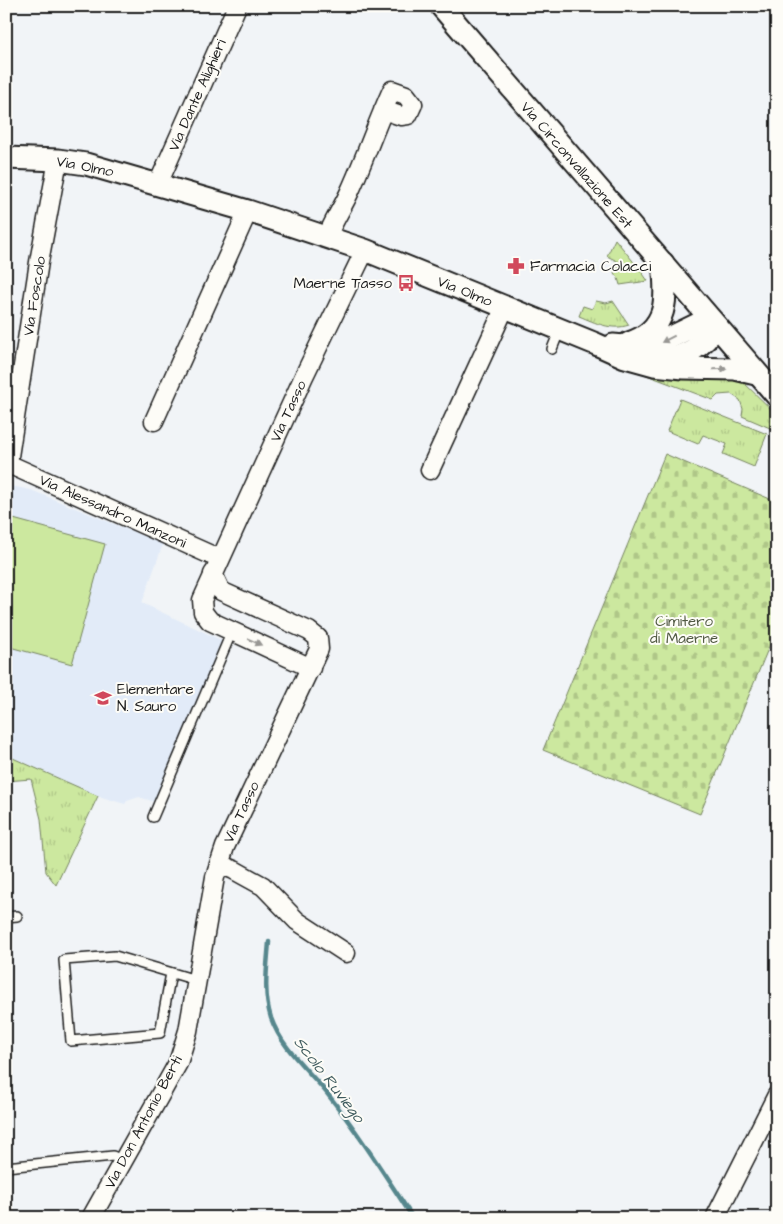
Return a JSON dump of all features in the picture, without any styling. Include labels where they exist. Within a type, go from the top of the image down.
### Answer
[{"type":"street","name":"Via Dante Alighieri","points":[[158,184],[237,6]]},
{"type":"street","name":"Via Circonvallazione Est","points":[[441,6],[715,324]]},
{"type":"street","points":[[327,237],[349,193],[383,110]]},
{"type":"street","name":"Via Olmo","points":[[6,158],[58,160],[99,167],[248,211],[365,250],[505,307],[556,339],[636,347],[661,342],[698,324],[715,324]]},
{"type":"street","name":"Via Foscolo","points":[[7,463],[58,160]]},
{"type":"street","points":[[154,421],[248,211]]},
{"type":"street","name":"Via Tasso","points":[[311,668],[210,621],[203,612],[202,600],[304,376],[365,250]]},
{"type":"street","name":"Via Olmo","points":[[619,346],[648,334],[659,322],[663,312],[666,289],[663,263]]},
{"type":"street","points":[[430,470],[505,307]]},
{"type":"street","points":[[654,365],[683,356],[697,348],[709,339],[715,324],[756,374],[777,396]]},
{"type":"street","name":"Via Olmo","points":[[596,344],[625,357],[654,365],[684,368],[735,369],[756,374]]},
{"type":"street","name":"Via Alessandro Manzoni","points":[[7,463],[217,566]]},
{"type":"street","name":"Via Tasso","points":[[217,566],[221,591],[309,631],[318,638],[319,649],[229,835],[217,870]]},
{"type":"street","points":[[217,870],[234,870],[263,886],[297,921],[346,953]]},
{"type":"street","name":"Via Don Antonio Berti","points":[[91,1218],[178,1064],[188,1031],[217,870]]},
{"type":"street","points":[[718,1218],[716,1216],[777,1095]]},
{"type":"lane","points":[[153,817],[232,631]]},
{"type":"lane","points":[[6,917],[17,916]]},
{"type":"lane","points":[[171,972],[160,1033],[71,1041],[64,960],[115,956],[171,972],[196,980]]},
{"type":"lane","points":[[6,1166],[113,1156],[123,1161]]},
{"type":"shaded area","name":"Elementare N. Sauro","points":[[6,485],[31,490],[163,544],[142,603],[223,641],[155,802],[139,797],[127,801],[125,804],[98,796],[6,755]]},
{"type":"green space","points":[[615,239],[648,281],[620,285],[614,273],[619,262],[607,256]]},
{"type":"green space","points":[[596,301],[606,303],[613,301],[629,325],[610,327],[579,316],[583,306],[592,309]]},
{"type":"green space","points":[[617,364],[738,377],[777,415],[777,431],[742,416],[743,409],[740,400],[731,394],[718,395],[713,400]]},
{"type":"green space","points":[[680,399],[767,434],[754,467],[723,454],[727,444],[703,435],[698,444],[667,431]]},
{"type":"green space","name":"Cimitero di Maerne","points":[[665,454],[777,502],[777,627],[700,814],[543,750]]},
{"type":"green space","points":[[6,517],[105,544],[72,664],[6,646]]},
{"type":"green space","points":[[6,755],[98,796],[56,885],[46,872],[41,819],[31,779],[6,781]]},
{"type":"waterway","name":"Scolo Ruviego","points":[[269,942],[266,990],[275,1029],[295,1057],[326,1092],[349,1123],[413,1218]]},
{"type":"place","name":"Farmacia Colacci","points":[[516,266]]},
{"type":"place","name":"Maerne Tasso","points":[[406,283]]},
{"type":"place","name":"Elementare N. Sauro","points":[[103,698]]}]
